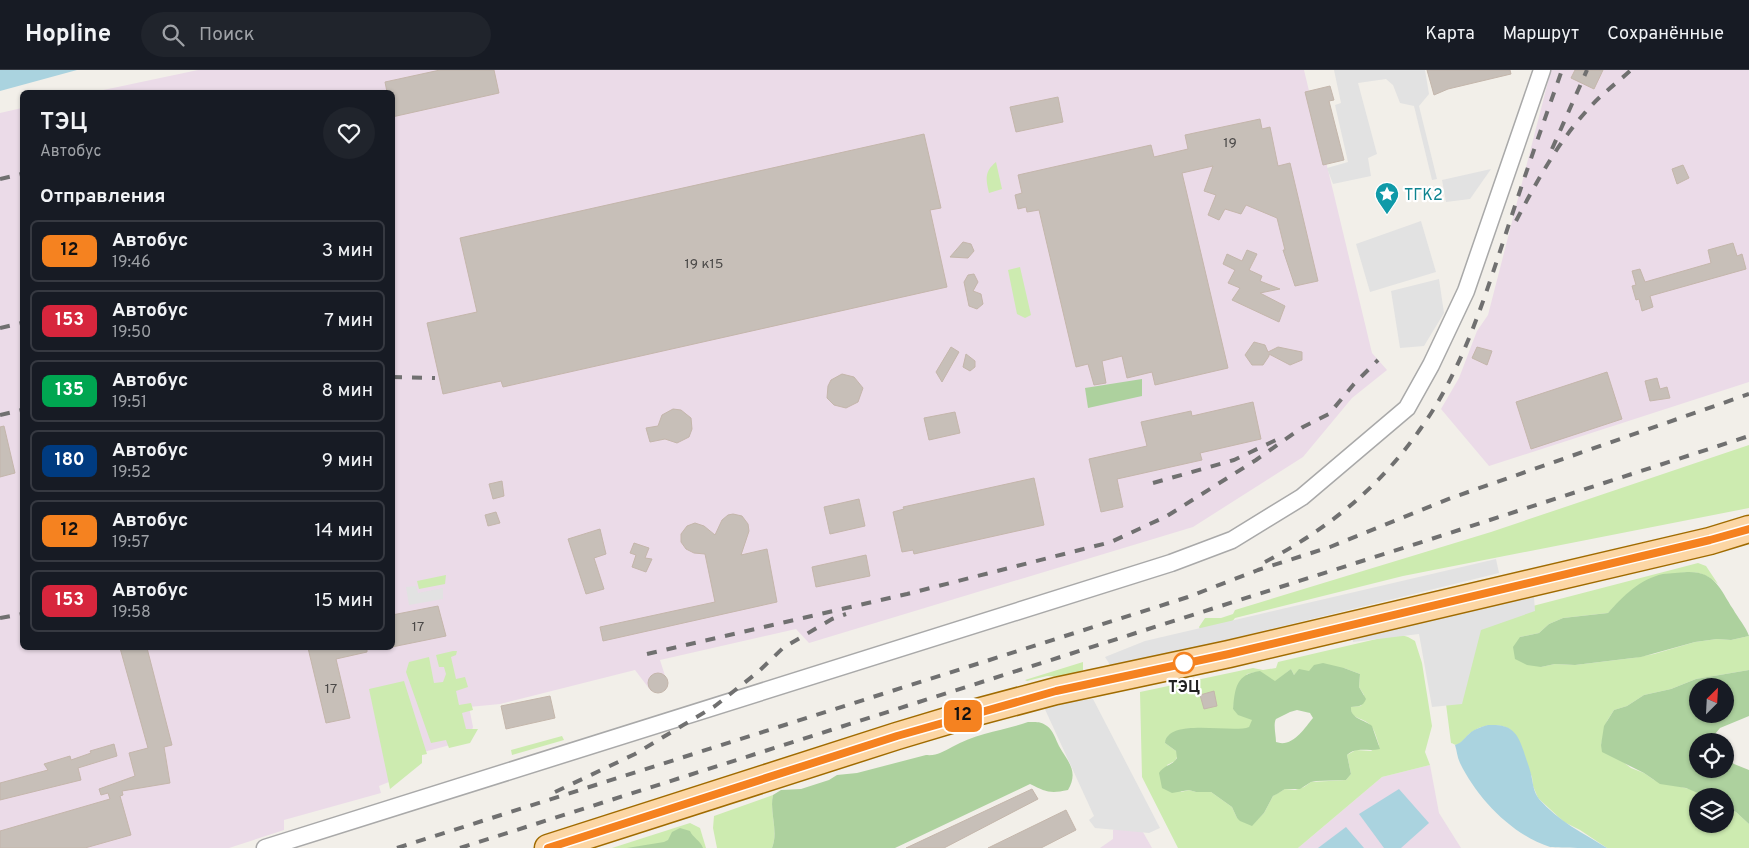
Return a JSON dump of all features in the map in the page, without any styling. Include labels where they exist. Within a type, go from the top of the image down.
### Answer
[{"type":"main road","points":[[548,848],[888,739],[977,712],[1056,691],[1229,654],[1710,540],[1749,529]]},
{"type":"street","points":[[265,848],[1171,564],[1232,540],[1262,523],[1302,497],[1407,408],[1431,365],[1466,291],[1542,70]]},
{"type":"shaded area","points":[[198,70],[1304,70],[1372,353],[1387,370],[1352,398],[1303,457],[1193,527],[809,643],[796,629],[660,660],[668,685],[666,689],[659,693],[651,691],[635,670],[500,704],[469,707],[473,727],[469,740],[420,753],[394,780],[379,786],[381,793],[284,820],[284,830],[229,848],[0,848],[0,113],[20,108],[20,650],[395,650],[395,90],[103,90]]},
{"type":"shaded area","points":[[1334,70],[1425,70],[1429,94],[1419,106],[1437,179],[1432,180],[1414,106],[1400,103],[1393,85],[1386,79],[1358,83],[1377,154],[1368,158],[1371,176],[1333,184],[1327,168],[1348,162],[1335,105],[1341,103]]},
{"type":"shaded area","points":[[1551,70],[1749,70],[1749,382],[1489,466],[1441,409],[1459,378],[1477,331],[1488,315]]},
{"type":"shaded area","points":[[1491,169],[1470,199],[1446,202],[1442,180]]},
{"type":"shaded area","points":[[1421,221],[1436,272],[1370,292],[1356,244]]},
{"type":"shaded area","points":[[1439,279],[1444,313],[1424,346],[1400,348],[1391,291]]},
{"type":"shaded area","points":[[1496,559],[1499,573],[1112,668],[1105,657],[1145,641]]},
{"type":"shaded area","points":[[416,586],[418,593],[443,588],[443,599],[409,605],[406,587]]},
{"type":"shaded area","points":[[1534,597],[1535,611],[1481,630],[1462,704],[1432,707],[1419,634],[1353,642],[1352,633]]},
{"type":"shaded area","points":[[1093,699],[1160,828],[1149,833],[1095,828],[1089,820],[1094,816],[1043,705]]},
{"type":"shaded area","points":[[1430,765],[1439,813],[1461,848],[1298,848],[1382,777]]},
{"type":"shaded area","points":[[1135,818],[1152,848],[1100,848],[1113,839],[1113,830]]},
{"type":"green space","points":[[996,162],[1002,189],[989,193],[987,176],[989,169]]},
{"type":"green space","points":[[1020,267],[1031,315],[1025,318],[1017,314],[1008,270]]},
{"type":"green space","points":[[1142,379],[1142,396],[1088,408],[1085,388]]},
{"type":"green space","points":[[1749,445],[1749,508],[1403,576],[1235,618],[1221,635],[1201,631],[1199,627],[1205,618],[1221,618],[1233,614],[1235,610],[1491,532]]},
{"type":"green space","points":[[1698,563],[1706,566],[1718,584],[1698,573],[1687,572],[1663,576],[1637,586],[1608,613],[1563,618],[1549,624],[1539,633],[1520,637],[1541,667],[1555,664],[1575,665],[1633,658],[1695,642],[1717,639],[1731,640],[1749,636],[1749,670],[1702,678],[1689,678],[1689,682],[1671,689],[1644,695],[1627,706],[1614,710],[1607,721],[1601,745],[1631,768],[1644,773],[1654,780],[1689,789],[1689,833],[1734,833],[1734,811],[1736,812],[1749,824],[1749,848],[1607,848],[1564,822],[1538,798],[1533,786],[1532,777],[1510,729],[1499,725],[1483,726],[1473,731],[1459,744],[1451,743],[1446,704],[1474,632],[1529,607]]},
{"type":"green space","points":[[1696,572],[1704,575],[1716,583],[1749,636],[1731,640],[1717,639],[1695,642],[1641,657],[1575,665],[1555,664],[1541,667],[1527,665],[1515,659],[1513,647],[1520,637],[1539,633],[1549,624],[1563,618],[1608,613],[1639,584],[1663,574]]},
{"type":"green space","points":[[446,575],[445,584],[419,589],[417,581]]},
{"type":"green space","points":[[1398,634],[1415,641],[1422,663],[1432,726],[1425,752],[1430,765],[1382,777],[1298,848],[1178,848],[1142,777],[1140,692],[1253,668],[1263,670],[1276,668],[1278,662]],"holes":[[[1344,668],[1360,674],[1359,687],[1364,695],[1361,706],[1351,707],[1351,711],[1354,716],[1370,725],[1374,730],[1379,745],[1371,751],[1356,750],[1347,755],[1351,774],[1346,780],[1311,782],[1295,790],[1285,789],[1273,796],[1264,813],[1252,825],[1237,818],[1232,807],[1211,792],[1189,790],[1181,792],[1167,765],[1175,761],[1178,755],[1176,751],[1165,743],[1168,736],[1188,728],[1229,731],[1249,728],[1253,720],[1233,709],[1235,697],[1247,674],[1256,672],[1275,682],[1291,669],[1294,675],[1297,672]]]},
{"type":"green space","points":[[457,651],[456,655],[451,657],[456,679],[465,677],[468,687],[456,691],[459,705],[471,703],[473,710],[462,713],[466,729],[478,729],[470,743],[449,748],[446,740],[431,743],[406,672],[409,662],[429,657],[434,683],[443,682],[446,674],[444,667],[439,667],[436,655]]},
{"type":"green space","points":[[1083,662],[1083,670],[1066,677],[1047,676],[1025,680]]},
{"type":"green space","points":[[1323,663],[1360,674],[1359,687],[1366,699],[1362,705],[1351,707],[1351,711],[1355,717],[1372,726],[1380,749],[1359,750],[1347,755],[1351,774],[1346,780],[1316,781],[1300,789],[1285,789],[1273,796],[1264,813],[1252,826],[1240,821],[1232,807],[1211,792],[1189,790],[1172,793],[1162,788],[1159,773],[1177,758],[1176,751],[1165,743],[1169,735],[1189,728],[1241,729],[1249,727],[1252,720],[1238,715],[1233,709],[1236,689],[1241,679],[1246,675],[1260,671],[1275,681],[1291,669],[1294,675],[1299,669],[1309,671],[1314,665]],"holes":[[[1297,710],[1310,713],[1313,718],[1302,732],[1287,742],[1276,742],[1276,719]]]},
{"type":"green space","points":[[1749,670],[1749,716],[1734,722],[1734,678],[1702,678]]},
{"type":"green space","points":[[404,681],[427,754],[422,755],[422,763],[390,789],[369,689]]},
{"type":"green space","points":[[1689,682],[1689,723],[1732,723],[1720,728],[1716,733],[1689,733],[1689,778],[1734,778],[1734,764],[1749,770],[1749,824],[1734,811],[1734,788],[1689,789],[1660,784],[1644,773],[1602,752],[1601,745],[1604,726],[1614,710],[1627,706],[1644,695],[1671,689]]},
{"type":"green space","points":[[1028,722],[1042,723],[1053,733],[1071,767],[1072,777],[1068,790],[1048,792],[1030,784],[895,848],[772,848],[775,835],[772,801],[773,795],[781,790],[801,789],[829,780],[837,775],[857,773],[936,754],[970,738]]},
{"type":"green space","points":[[562,736],[564,740],[512,755],[511,750]]},
{"type":"green space","points":[[773,795],[772,808],[775,835],[772,848],[717,848],[713,828],[714,816]]},
{"type":"green space","points":[[690,823],[700,828],[706,848],[612,848]]},
{"type":"green space","points":[[680,828],[690,831],[703,848],[627,848],[664,842],[668,840],[672,832]]},
{"type":"water","points":[[0,70],[77,70],[0,91]]},
{"type":"water","points":[[1488,725],[1502,726],[1516,734],[1524,752],[1536,793],[1546,807],[1571,826],[1607,848],[1550,847],[1522,834],[1497,814],[1467,776],[1459,761],[1455,745],[1473,731]]},
{"type":"water","points":[[1399,789],[1429,823],[1401,848],[1384,848],[1359,814]]},
{"type":"water","points":[[1346,827],[1364,848],[1318,848]]},
{"type":"building","points":[[440,70],[494,70],[499,93],[395,116],[395,90],[387,90],[385,82]]},
{"type":"building","points":[[1427,70],[1510,70],[1511,74],[1448,89],[1434,95]]},
{"type":"building","points":[[1575,70],[1603,70],[1594,89],[1571,78]]},
{"type":"building","points":[[1330,86],[1334,100],[1329,101],[1344,160],[1323,165],[1305,92]]},
{"type":"building","points":[[1058,97],[1063,122],[1016,132],[1010,107]]},
{"type":"building","points":[[1260,119],[1262,129],[1270,127],[1278,166],[1290,163],[1318,281],[1295,286],[1283,250],[1285,250],[1277,218],[1246,205],[1241,214],[1225,209],[1219,220],[1208,215],[1216,195],[1204,191],[1213,166],[1182,173],[1228,368],[1155,385],[1152,372],[1127,378],[1122,356],[1102,361],[1106,383],[1094,385],[1088,364],[1076,367],[1039,210],[1027,212],[1026,207],[1018,209],[1015,195],[1022,193],[1018,175],[1151,145],[1154,157],[1188,149],[1185,135]]},
{"type":"building","points":[[924,134],[941,208],[930,210],[947,287],[503,387],[501,381],[443,394],[427,323],[477,312],[460,238]]},
{"type":"building","points":[[1683,165],[1689,178],[1677,184],[1672,169]]},
{"type":"building","points":[[963,242],[971,244],[974,251],[968,258],[950,257]]},
{"type":"building","points":[[1733,243],[1737,256],[1742,254],[1746,269],[1650,296],[1653,307],[1642,311],[1639,299],[1636,300],[1632,286],[1636,285],[1632,271],[1640,269],[1645,282],[1711,263],[1708,250]]},
{"type":"building","points":[[1247,250],[1257,254],[1249,270],[1262,276],[1260,281],[1280,289],[1260,293],[1285,306],[1279,322],[1232,300],[1240,288],[1228,283],[1235,270],[1223,264],[1227,254],[1242,261]]},
{"type":"building","points":[[974,274],[978,282],[973,291],[981,294],[983,304],[977,309],[969,306],[964,282],[968,275]]},
{"type":"building","points":[[1254,342],[1265,345],[1268,352],[1278,347],[1302,352],[1302,360],[1290,365],[1269,354],[1263,365],[1252,365],[1245,355]]},
{"type":"building","points":[[951,347],[959,352],[942,382],[936,372]]},
{"type":"building","points":[[1477,347],[1492,351],[1487,365],[1472,358]]},
{"type":"building","points":[[966,354],[975,361],[975,367],[970,371],[963,367]]},
{"type":"building","points":[[1607,372],[1622,419],[1531,449],[1516,402]]},
{"type":"building","points":[[842,374],[854,377],[863,388],[858,402],[846,408],[834,405],[827,398],[828,386],[831,380]]},
{"type":"building","points":[[1657,378],[1660,389],[1667,387],[1670,398],[1650,401],[1645,381]]},
{"type":"building","points":[[1253,402],[1261,439],[1200,453],[1202,460],[1117,479],[1123,507],[1101,512],[1089,459],[1147,446],[1141,422],[1191,411],[1192,416]]},
{"type":"building","points":[[673,409],[681,410],[691,418],[692,429],[689,437],[677,443],[665,439],[650,442],[646,428],[658,426],[662,415]]},
{"type":"building","points":[[955,412],[960,433],[929,440],[924,418]]},
{"type":"building","points":[[4,426],[15,473],[0,477],[0,427]]},
{"type":"building","points":[[1034,478],[1044,525],[914,554],[913,550],[902,552],[893,512],[904,509],[903,507]]},
{"type":"building","points":[[502,481],[504,496],[493,499],[489,484]]},
{"type":"building","points":[[859,499],[865,526],[830,534],[824,507]]},
{"type":"building","points":[[496,512],[500,523],[488,526],[485,515]]},
{"type":"building","points":[[728,515],[742,516],[748,524],[749,531],[741,555],[767,549],[777,602],[603,641],[600,627],[715,602],[705,554],[694,553],[686,549],[681,542],[681,534],[687,526],[695,523],[704,526],[715,535],[722,520]]},
{"type":"building","points":[[600,529],[606,554],[594,558],[604,589],[586,594],[568,539]]},
{"type":"building","points":[[634,543],[649,548],[645,558],[652,559],[646,572],[632,567],[636,555],[630,553]]},
{"type":"building","points":[[866,555],[870,576],[816,587],[812,567]]},
{"type":"building","points":[[438,606],[446,636],[395,646],[395,614]]},
{"type":"building","points":[[121,650],[148,650],[172,745],[164,747],[170,783],[122,791],[123,795],[120,796],[131,835],[85,848],[0,848],[0,831],[110,799],[108,793],[101,795],[99,789],[135,776],[129,753],[148,748]]},
{"type":"building","points":[[308,650],[367,650],[367,652],[336,659],[350,718],[326,723]]},
{"type":"building","points":[[658,673],[665,676],[668,683],[665,690],[658,693],[651,690],[648,683],[651,676]]},
{"type":"building","points":[[1214,691],[1217,706],[1204,709],[1200,695]]},
{"type":"building","points":[[550,696],[555,718],[506,729],[501,706]]},
{"type":"building","points":[[114,744],[117,756],[78,768],[81,780],[0,800],[0,783],[48,770],[44,764],[70,756],[71,760],[91,753],[90,751]]},
{"type":"building","points":[[1032,789],[1038,799],[944,848],[906,848]]},
{"type":"building","points":[[1066,810],[1076,830],[1041,848],[988,848]]},
{"type":"railway","points":[[1265,562],[1331,521],[1370,488],[1405,449],[1436,405],[1462,355],[1492,277],[1562,70]]},
{"type":"railway","points":[[1552,149],[1587,70]]},
{"type":"railway","points":[[1516,221],[1541,176],[1579,119],[1631,70]]},
{"type":"railway","points":[[0,179],[20,174]]},
{"type":"railway","points":[[0,328],[20,323]]},
{"type":"railway","points":[[647,654],[907,594],[1111,542],[1167,516],[1256,460],[1303,427],[1329,414],[1354,384],[1378,360]]},
{"type":"railway","points":[[395,377],[435,378]]},
{"type":"railway","points":[[397,848],[1188,597],[1258,570],[1330,547],[1451,498],[1749,394]]},
{"type":"railway","points":[[0,415],[20,410]]},
{"type":"railway","points":[[460,848],[1749,436]]},
{"type":"railway","points":[[1153,483],[1234,460],[1276,440]]},
{"type":"railway","points":[[0,618],[20,614]]},
{"type":"railway","points":[[555,792],[635,754],[715,706],[758,672],[783,648],[832,619],[846,614]]},
{"type":"bus line","name":"12","points":[[548,848],[897,736],[1056,691],[1229,654],[1710,540],[1749,529]]},
{"type":"place","name":"ТГК2","points":[[1387,215]]},
{"type":"place","name":"ТЭЦ","points":[[1184,663]]}]
